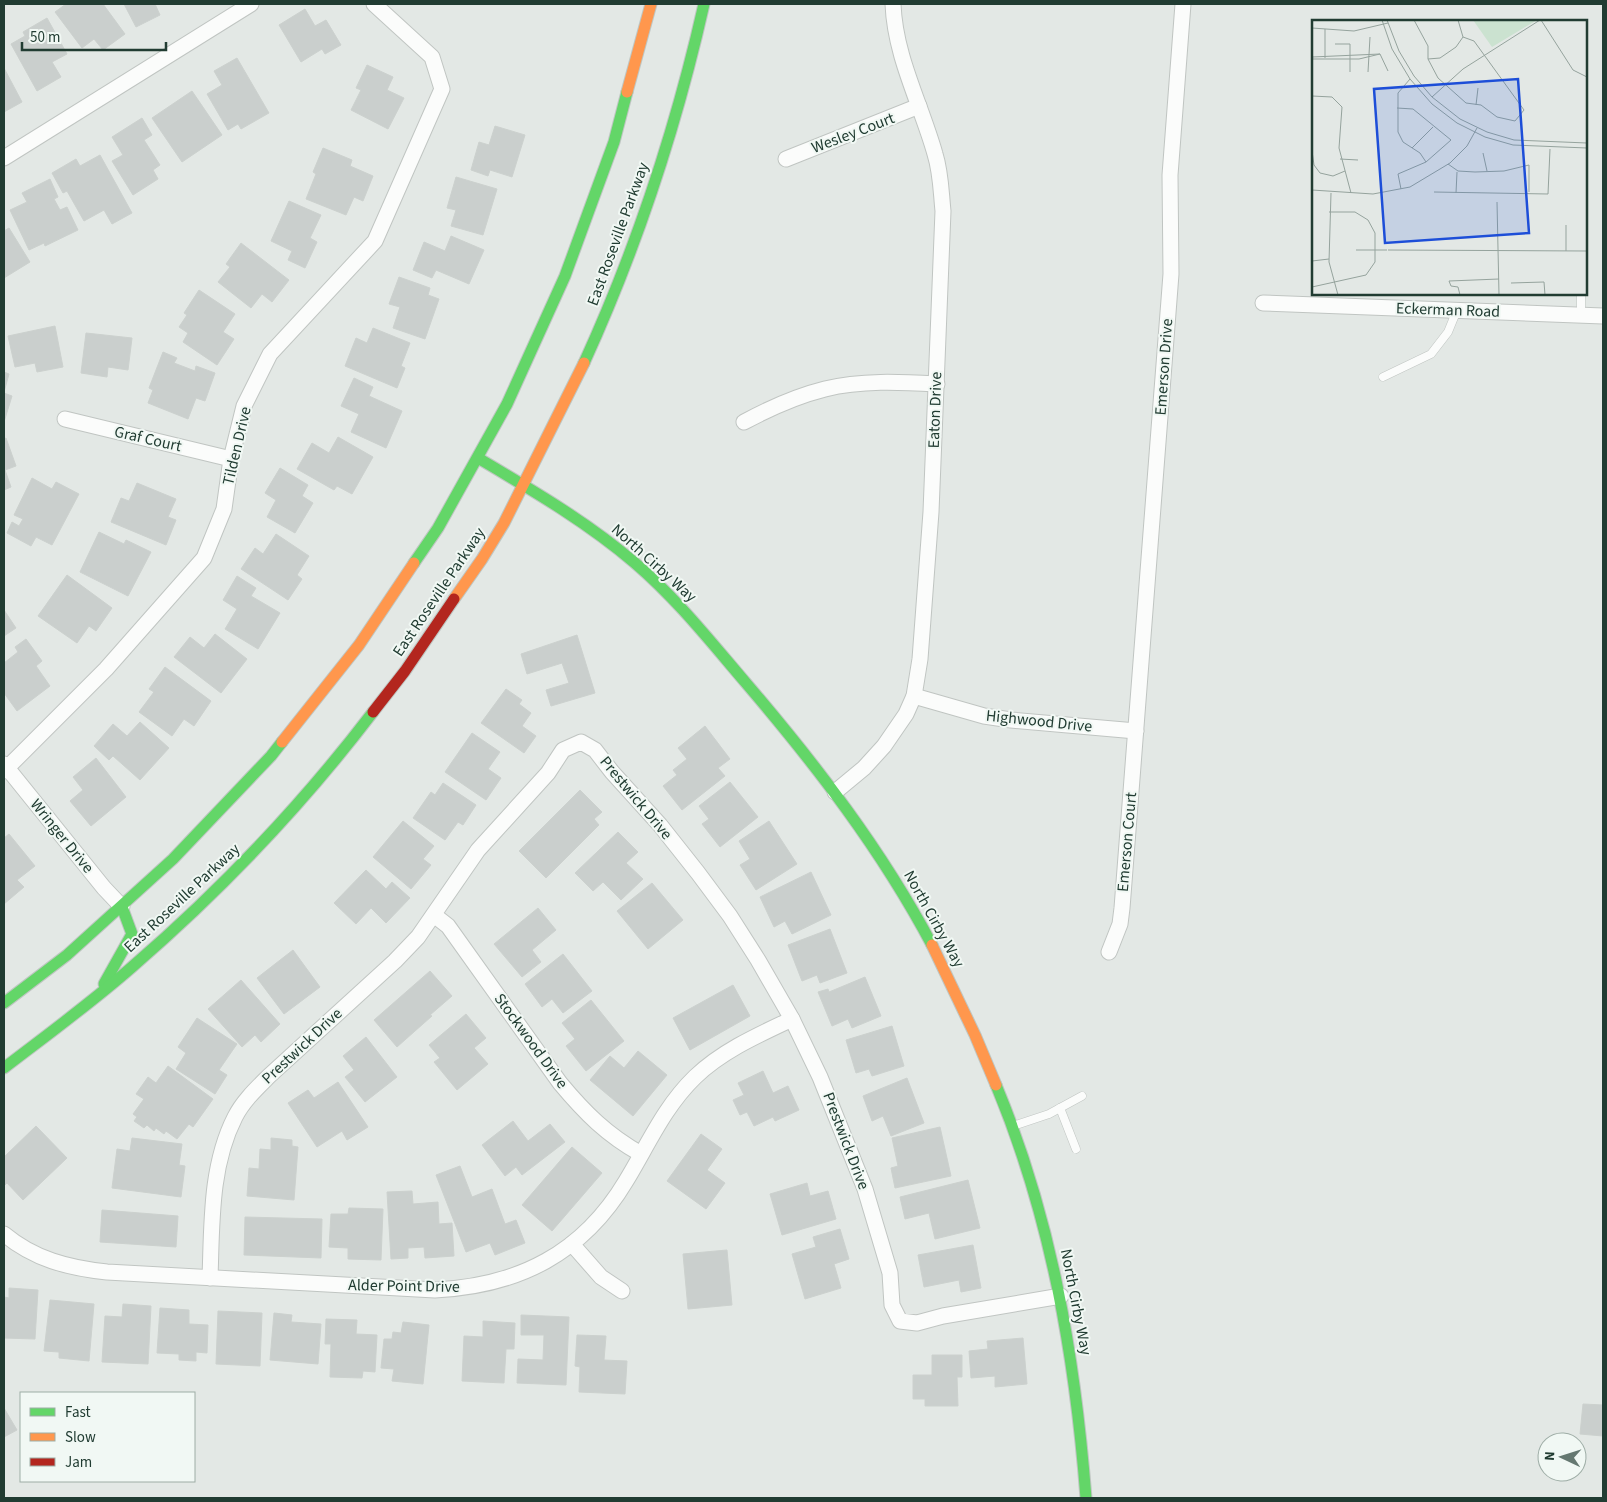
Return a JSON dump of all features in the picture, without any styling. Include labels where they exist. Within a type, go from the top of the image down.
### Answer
[{"type":"main road","points":[[4,1003],[66,956],[202,831],[307,713],[397,593],[435,533],[478,458],[528,362],[571,264],[609,156],[631,86],[651,4]]},
{"type":"main road","name":"East Roseville Parkway","points":[[4,1068],[40,1043],[96,998],[196,910],[277,829],[309,792],[411,664],[491,547],[572,389],[619,284],[662,165],[704,4]]},
{"type":"main road","name":"North Cirby Way","points":[[478,458],[553,502],[652,578],[685,610],[789,733],[835,792],[874,848],[927,936],[987,1060],[1013,1126],[1038,1205],[1067,1325],[1086,1498]]},
{"type":"main road","points":[[96,998],[132,934],[122,906]]},
{"type":"street","points":[[4,158],[251,4]]},
{"type":"street","name":"Tilden Drive","points":[[5,768],[106,669],[204,558],[224,509],[231,459],[244,406],[270,354],[375,241],[442,89],[432,57],[374,4]]},
{"type":"street","name":"Eaton Drive","points":[[835,792],[864,768],[884,746],[906,714],[914,696],[920,659],[931,512],[942,211],[940,180],[936,155],[899,48],[892,4]]},
{"type":"street","name":"Emerson Drive","points":[[1136,731],[1171,274],[1170,175],[1183,4]]},
{"type":"street","name":"Wesley Court","points":[[786,159],[919,106]]},
{"type":"street","name":"Eckerman Road","points":[[1263,303],[1603,316]]},
{"type":"street","points":[[744,422],[768,409],[826,388],[880,382],[936,384]]},
{"type":"street","name":"Graf Court","points":[[65,419],[231,459]]},
{"type":"street","name":"Highwood Drive","points":[[914,696],[984,716],[1136,731]]},
{"type":"street","name":"Emerson Court","points":[[1109,952],[1120,924],[1122,908],[1136,731]]},
{"type":"street","name":"Prestwick Drive","points":[[210,1278],[214,1189],[225,1142],[235,1116],[250,1096],[269,1076],[395,961],[418,937],[478,850],[548,773],[563,750],[581,742],[596,750],[612,772],[660,825],[698,873],[730,916],[792,1019],[820,1077],[865,1189],[890,1273],[892,1305],[900,1321],[918,1323],[942,1316],[1060,1296]]},
{"type":"street","name":"Wringer Drive","points":[[5,768],[104,888],[122,906]]},
{"type":"street","name":"Stockwood Drive","points":[[434,915],[448,926],[560,1083],[579,1106],[599,1126],[621,1143],[641,1154]]},
{"type":"street","name":"Alder Point Drive","points":[[4,1234],[32,1254],[54,1263],[80,1269],[107,1272],[436,1290],[461,1288],[509,1278],[531,1269],[572,1244],[591,1228],[610,1207],[655,1128],[673,1102],[694,1078],[716,1059],[792,1019]]},
{"type":"street","points":[[572,1244],[601,1277],[622,1291]]},
{"type":"lane","points":[[1581,295],[1582,315]]},
{"type":"lane","points":[[1383,377],[1431,354],[1448,332],[1457,310]]},
{"type":"lane","points":[[1013,1126],[1049,1114],[1082,1096]]},
{"type":"lane","points":[[1060,1108],[1076,1149]]},
{"type":"building","points":[[66,4],[103,4],[125,34],[103,50],[94,39],[82,48],[55,12]]},
{"type":"building","points":[[124,4],[155,4],[160,15],[136,27]]},
{"type":"building","points":[[305,9],[315,26],[326,20],[341,45],[325,54],[322,49],[301,62],[279,25]]},
{"type":"building","points":[[47,18],[67,54],[52,62],[61,77],[37,91],[11,44],[25,36],[23,32]]},
{"type":"building","points":[[237,58],[269,113],[241,129],[238,124],[228,130],[207,94],[222,85],[214,71]]},
{"type":"building","points":[[367,65],[393,77],[387,90],[404,98],[388,129],[351,110],[361,90],[356,88]]},
{"type":"building","points":[[4,68],[22,102],[4,112]]},
{"type":"building","points":[[192,91],[222,135],[182,162],[152,118]]},
{"type":"building","points":[[142,118],[152,135],[144,140],[160,165],[153,170],[158,179],[133,195],[112,161],[123,155],[112,137]]},
{"type":"building","points":[[495,126],[525,135],[512,177],[490,170],[488,176],[471,170],[479,142],[489,145]]},
{"type":"building","points":[[323,148],[352,160],[350,166],[373,176],[363,201],[354,197],[346,215],[306,199],[316,174],[313,172]]},
{"type":"building","points":[[100,155],[132,213],[112,224],[104,210],[84,221],[67,191],[63,193],[52,173],[76,159],[80,166]]},
{"type":"building","points":[[456,177],[497,189],[483,235],[451,226],[456,210],[447,208]]},
{"type":"building","points":[[50,179],[58,197],[54,199],[60,210],[67,207],[78,230],[45,246],[44,243],[29,250],[10,210],[27,202],[22,193]]},
{"type":"building","points":[[289,201],[321,215],[310,238],[317,242],[305,268],[288,260],[292,251],[271,241]]},
{"type":"building","points":[[9,228],[30,262],[4,278],[4,231]]},
{"type":"building","points":[[451,236],[484,250],[469,284],[436,270],[432,278],[413,270],[424,242],[445,251]]},
{"type":"building","points":[[241,243],[289,280],[272,302],[262,294],[251,308],[218,282],[230,267],[226,264]]},
{"type":"building","points":[[399,277],[430,288],[428,295],[439,299],[425,339],[393,328],[400,307],[389,304]]},
{"type":"building","points":[[199,290],[235,314],[223,332],[234,339],[217,365],[183,342],[188,333],[179,327],[187,315],[184,313]]},
{"type":"building","points":[[55,326],[63,367],[37,372],[35,363],[15,367],[8,336]]},
{"type":"building","points":[[373,328],[410,343],[401,366],[405,368],[397,388],[345,366],[356,338],[367,343]]},
{"type":"building","points":[[86,333],[132,338],[128,370],[108,367],[107,377],[81,373]]},
{"type":"building","points":[[163,352],[177,358],[174,363],[195,371],[196,366],[215,373],[205,401],[196,398],[188,419],[148,403],[153,390],[149,388]]},
{"type":"building","points":[[4,372],[9,374],[4,392]]},
{"type":"building","points":[[354,378],[373,387],[369,396],[402,411],[386,448],[351,432],[359,414],[341,406]]},
{"type":"building","points":[[4,393],[12,396],[4,422]]},
{"type":"building","points":[[338,437],[373,457],[352,494],[337,486],[334,490],[297,469],[312,443],[329,453]]},
{"type":"building","points":[[6,438],[16,466],[5,470],[11,487],[4,490],[4,439]]},
{"type":"building","points":[[280,468],[308,485],[302,496],[313,503],[295,533],[267,517],[276,500],[265,493]]},
{"type":"building","points":[[32,478],[52,489],[56,482],[79,494],[52,545],[36,537],[31,546],[7,533],[12,522],[19,526],[23,519],[14,515]]},
{"type":"building","points":[[137,483],[176,499],[168,517],[176,520],[166,545],[111,522],[121,498],[129,501]]},
{"type":"building","points":[[99,532],[124,544],[126,540],[151,552],[128,596],[80,572]]},
{"type":"building","points":[[276,534],[309,556],[297,575],[302,579],[288,600],[241,569],[255,548],[263,554]]},
{"type":"building","points":[[67,575],[112,608],[96,631],[89,626],[77,643],[38,616]]},
{"type":"building","points":[[237,576],[256,588],[251,596],[280,613],[258,649],[225,629],[237,609],[223,600]]},
{"type":"building","points":[[4,610],[16,628],[4,636]]},
{"type":"building","points":[[215,634],[247,659],[221,693],[174,657],[190,637],[204,648]]},
{"type":"building","points":[[577,635],[595,693],[551,706],[546,690],[569,683],[562,663],[527,674],[521,654]]},
{"type":"building","points":[[26,639],[42,661],[36,666],[50,686],[17,711],[4,693],[4,663],[18,652],[15,647]]},
{"type":"building","points":[[165,667],[211,701],[194,726],[184,719],[172,736],[139,712],[154,692],[149,689]]},
{"type":"building","points":[[506,689],[522,700],[519,704],[531,713],[522,726],[536,736],[524,753],[481,723]]},
{"type":"building","points":[[140,722],[169,748],[140,780],[113,756],[109,760],[94,746],[113,724],[127,736]]},
{"type":"building","points":[[705,726],[730,759],[718,768],[725,776],[682,810],[663,786],[677,775],[673,770],[687,759],[678,748]]},
{"type":"building","points":[[472,733],[500,752],[488,769],[501,778],[486,800],[445,772]]},
{"type":"building","points":[[96,758],[126,797],[91,826],[70,801],[83,790],[73,777]]},
{"type":"building","points":[[730,782],[758,817],[720,847],[702,824],[709,819],[699,806]]},
{"type":"building","points":[[443,783],[476,805],[463,825],[458,822],[445,840],[413,818],[431,792],[435,795]]},
{"type":"building","points":[[580,790],[602,812],[594,819],[599,825],[546,878],[519,851]]},
{"type":"building","points":[[403,821],[434,846],[423,859],[431,865],[411,889],[373,857]]},
{"type":"building","points":[[769,821],[797,864],[756,890],[740,865],[750,859],[739,841]]},
{"type":"building","points":[[618,832],[638,852],[626,863],[643,879],[621,900],[603,882],[593,891],[575,873]]},
{"type":"building","points":[[9,834],[35,866],[17,880],[24,887],[4,904],[4,838]]},
{"type":"building","points":[[366,870],[386,889],[392,882],[410,898],[386,923],[371,908],[356,924],[334,903]]},
{"type":"building","points":[[811,872],[831,915],[792,934],[785,921],[774,927],[760,897]]},
{"type":"building","points":[[652,883],[683,920],[648,949],[617,911]]},
{"type":"building","points":[[538,908],[556,930],[532,950],[541,962],[522,977],[494,944]]},
{"type":"building","points":[[830,929],[847,973],[820,983],[817,975],[802,981],[788,945]]},
{"type":"building","points":[[293,950],[320,987],[284,1014],[257,978]]},
{"type":"building","points":[[563,954],[592,991],[563,1013],[552,999],[542,1007],[525,984]]},
{"type":"building","points":[[430,971],[452,996],[397,1047],[374,1020]]},
{"type":"building","points":[[865,977],[881,1016],[852,1028],[848,1019],[832,1026],[818,992],[828,989],[829,992]]},
{"type":"building","points":[[241,980],[280,1024],[261,1042],[255,1035],[242,1047],[208,1009]]},
{"type":"building","points":[[733,985],[750,1016],[690,1050],[673,1018]]},
{"type":"building","points":[[591,1000],[624,1041],[586,1071],[566,1046],[575,1039],[562,1023]]},
{"type":"building","points":[[466,1014],[486,1038],[474,1048],[488,1064],[457,1090],[434,1062],[440,1058],[429,1045]]},
{"type":"building","points":[[197,1018],[237,1044],[219,1070],[227,1075],[215,1094],[176,1069],[186,1053],[178,1047]]},
{"type":"building","points":[[892,1026],[904,1066],[872,1076],[869,1069],[856,1073],[846,1040]]},
{"type":"building","points":[[366,1037],[397,1077],[365,1102],[345,1077],[354,1070],[343,1056]]},
{"type":"building","points":[[638,1051],[667,1075],[633,1116],[590,1080],[610,1056],[624,1068]]},
{"type":"building","points":[[168,1066],[213,1099],[193,1127],[189,1124],[177,1139],[166,1131],[164,1134],[156,1128],[154,1131],[147,1125],[144,1128],[134,1121],[137,1117],[133,1114],[144,1099],[136,1094],[148,1077],[156,1083]]},
{"type":"building","points":[[763,1071],[773,1093],[788,1086],[799,1110],[775,1121],[773,1117],[754,1126],[747,1112],[740,1115],[733,1100],[744,1095],[738,1083]]},
{"type":"building","points":[[907,1078],[924,1123],[891,1136],[883,1116],[872,1121],[863,1096]]},
{"type":"building","points":[[338,1082],[368,1127],[347,1140],[342,1131],[317,1147],[288,1103],[308,1090],[314,1098]]},
{"type":"building","points":[[513,1121],[528,1141],[550,1124],[565,1142],[522,1175],[516,1167],[505,1176],[482,1145]]},
{"type":"building","points":[[36,1126],[67,1158],[23,1200],[7,1183],[4,1184],[4,1157]]},
{"type":"building","points":[[940,1127],[951,1176],[895,1188],[891,1168],[898,1166],[892,1138]]},
{"type":"building","points":[[701,1134],[722,1149],[707,1170],[725,1183],[706,1209],[667,1181]]},
{"type":"building","points":[[132,1138],[182,1144],[179,1165],[185,1166],[181,1197],[112,1188],[117,1149],[130,1151]]},
{"type":"building","points":[[271,1138],[292,1140],[292,1146],[298,1147],[294,1200],[247,1196],[249,1168],[259,1169],[260,1149],[271,1150]]},
{"type":"building","points":[[572,1147],[602,1173],[552,1231],[522,1205]]},
{"type":"building","points":[[460,1166],[472,1197],[492,1189],[505,1224],[516,1220],[525,1243],[495,1255],[490,1243],[466,1252],[436,1175]]},
{"type":"building","points":[[968,1180],[980,1228],[935,1239],[929,1213],[905,1219],[900,1197]]},
{"type":"building","points":[[807,1183],[810,1196],[828,1191],[836,1219],[782,1235],[770,1194]]},
{"type":"building","points":[[412,1191],[413,1204],[438,1202],[439,1224],[452,1223],[454,1256],[425,1258],[424,1247],[408,1248],[408,1258],[391,1259],[387,1192]]},
{"type":"building","points":[[349,1208],[383,1209],[381,1260],[348,1259],[348,1248],[329,1247],[331,1214],[348,1214]]},
{"type":"building","points":[[102,1210],[178,1216],[176,1247],[100,1242]]},
{"type":"building","points":[[245,1217],[322,1219],[321,1258],[244,1255]]},
{"type":"building","points":[[840,1229],[849,1259],[834,1264],[841,1288],[805,1299],[792,1254],[816,1247],[813,1237]]},
{"type":"building","points":[[973,1245],[981,1288],[961,1292],[959,1280],[924,1287],[918,1255]]},
{"type":"building","points":[[727,1250],[732,1305],[688,1309],[683,1254]]},
{"type":"building","points":[[9,1288],[38,1290],[35,1339],[4,1338],[4,1297],[9,1298]]},
{"type":"building","points":[[50,1300],[94,1304],[89,1361],[59,1358],[59,1352],[44,1351]]},
{"type":"building","points":[[123,1304],[151,1306],[148,1364],[102,1362],[105,1316],[122,1317]]},
{"type":"building","points":[[160,1308],[189,1310],[189,1324],[208,1325],[207,1353],[196,1352],[196,1361],[179,1360],[179,1354],[157,1353]]},
{"type":"building","points":[[218,1311],[262,1313],[260,1366],[216,1364]]},
{"type":"building","points":[[274,1313],[292,1315],[291,1322],[321,1324],[318,1364],[270,1360]]},
{"type":"building","points":[[521,1315],[569,1317],[566,1385],[517,1383],[518,1359],[543,1360],[544,1335],[521,1335]]},
{"type":"building","points":[[326,1319],[357,1320],[356,1334],[377,1335],[375,1372],[363,1371],[362,1378],[330,1377],[331,1344],[325,1344]]},
{"type":"building","points":[[483,1321],[515,1323],[514,1349],[506,1349],[504,1383],[462,1381],[464,1336],[483,1337]]},
{"type":"building","points":[[403,1322],[429,1325],[423,1384],[392,1381],[394,1369],[381,1368],[384,1339],[392,1339],[393,1332],[401,1333]]},
{"type":"building","points":[[577,1335],[606,1336],[604,1360],[627,1361],[625,1394],[579,1392],[580,1367],[575,1366]]},
{"type":"building","points":[[1023,1338],[1027,1384],[995,1387],[995,1376],[971,1378],[969,1351],[988,1349],[987,1341]]},
{"type":"building","points":[[932,1355],[962,1355],[962,1377],[957,1377],[958,1406],[925,1406],[925,1399],[913,1399],[913,1375],[932,1375]]},
{"type":"building","points":[[1583,1404],[1603,1405],[1603,1436],[1580,1432]]},
{"type":"building","points":[[4,1408],[17,1430],[4,1437]]},
{"type":"traffic: fast","points":[[584,363],[621,275],[653,187],[681,96],[704,4]]},
{"type":"traffic: fast","points":[[414,563],[438,528],[507,404],[565,276],[614,142],[627,92]]},
{"type":"traffic: fast","points":[[478,458],[559,507],[598,534],[635,563],[679,606],[772,714],[846,809],[891,875],[932,945]]},
{"type":"traffic: fast","points":[[4,1068],[69,1019],[165,938],[197,908],[289,814],[373,712]]},
{"type":"traffic: fast","points":[[4,1003],[67,955],[173,859],[282,742]]},
{"type":"traffic: fast","points":[[104,984],[132,934],[122,907]]},
{"type":"traffic: fast","points":[[996,1085],[1032,1185],[1058,1288],[1075,1392],[1086,1498]]},
{"type":"traffic: slow","points":[[627,92],[651,4]]},
{"type":"traffic: slow","points":[[454,599],[504,523],[584,363]]},
{"type":"traffic: slow","points":[[282,742],[359,645],[414,563]]},
{"type":"traffic: slow","points":[[932,945],[975,1035],[996,1085]]},
{"type":"traffic: jam","points":[[373,712],[405,671],[454,599]]}]
